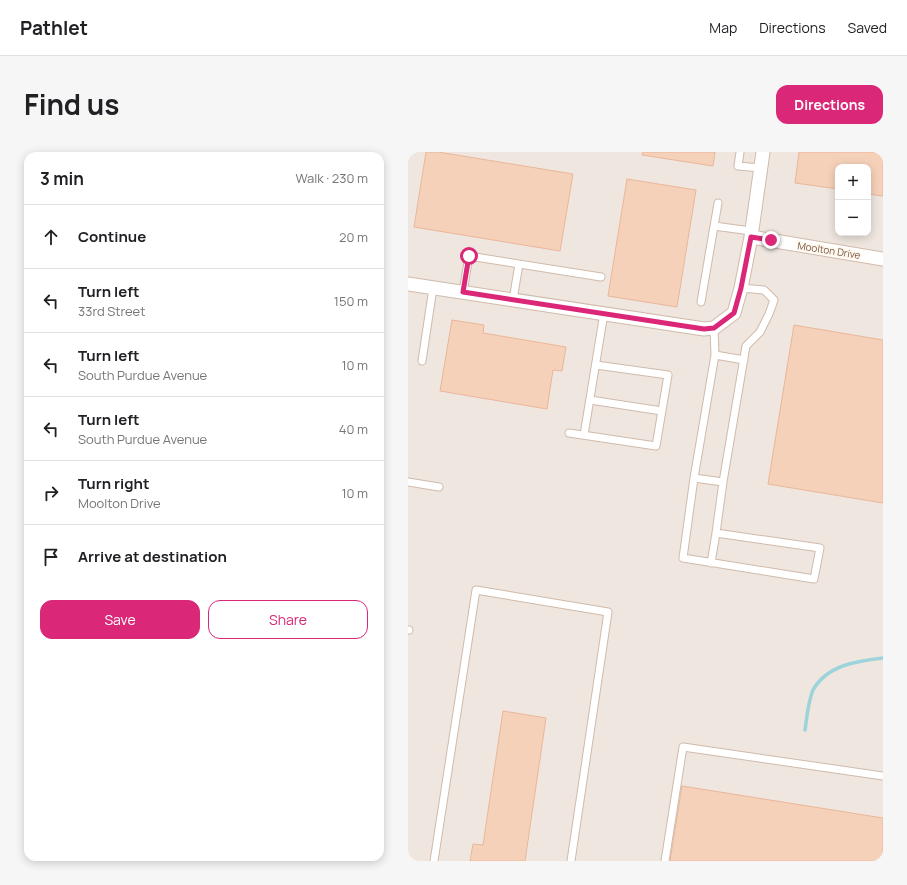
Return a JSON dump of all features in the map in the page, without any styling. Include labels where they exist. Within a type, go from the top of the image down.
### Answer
[{"type":"street","points":[[408,284],[704,329],[714,328],[734,313],[741,288],[751,234],[763,152]]},
{"type":"street","name":"Moolton Drive","points":[[751,234],[883,259]]},
{"type":"lane","points":[[740,152],[738,166],[761,168]]},
{"type":"lane","points":[[701,302],[718,203]]},
{"type":"lane","points":[[714,226],[751,234]]},
{"type":"lane","points":[[463,292],[469,256],[602,277]]},
{"type":"lane","points":[[513,300],[519,264]]},
{"type":"lane","points":[[422,361],[434,288]]},
{"type":"lane","points":[[711,563],[746,346],[760,332],[774,300],[764,290],[741,288]]},
{"type":"lane","points":[[584,435],[604,313]]},
{"type":"lane","points":[[714,328],[715,355],[694,478],[683,558],[814,578],[820,548],[716,533]]},
{"type":"lane","points":[[715,355],[744,360]]},
{"type":"lane","points":[[569,433],[656,446],[668,375],[596,364]]},
{"type":"lane","points":[[590,400],[662,411]]},
{"type":"lane","points":[[694,478],[723,482]]},
{"type":"lane","points":[[408,482],[439,487]]},
{"type":"lane","points":[[434,861],[476,590],[608,612],[570,861]]},
{"type":"lane","points":[[666,861],[683,747],[883,776]]},
{"type":"shaded area","points":[[408,152],[883,152],[883,861],[408,861]]},
{"type":"building","points":[[426,152],[438,152],[573,174],[560,251],[414,227]]},
{"type":"building","points":[[643,152],[715,152],[713,166],[642,155]]},
{"type":"building","points":[[799,152],[883,152],[883,196],[871,194],[871,164],[835,164],[835,189],[795,183]]},
{"type":"building","points":[[627,179],[696,190],[677,307],[608,296]]},
{"type":"building","points":[[452,320],[484,325],[483,333],[566,347],[562,371],[553,370],[547,409],[440,391]]},
{"type":"building","points":[[794,325],[883,340],[883,503],[768,484]]},
{"type":"building","points":[[503,711],[546,718],[525,861],[470,861],[473,844],[483,845]]},
{"type":"building","points":[[682,786],[883,818],[883,861],[670,861]]},
{"type":"waterway","points":[[805,730],[811,695],[813,690],[826,675],[834,670],[853,663],[883,658]]},
{"type":"route","points":[[469,256],[463,292],[704,329],[714,328],[734,313],[741,288],[751,237],[771,240]]}]
